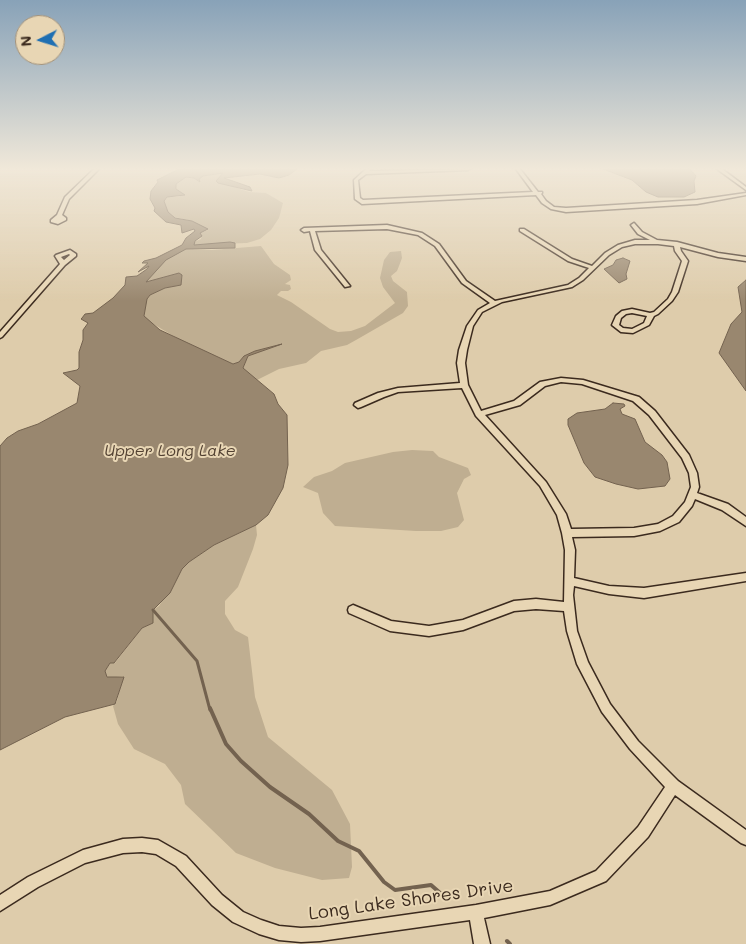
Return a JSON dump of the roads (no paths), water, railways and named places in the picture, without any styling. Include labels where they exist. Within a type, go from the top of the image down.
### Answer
[{"type":"street","points":[[59,217],[61,213]]},
{"type":"street","points":[[634,226],[643,235],[658,242]]},
{"type":"street","points":[[304,230],[381,227],[404,229],[420,234],[437,245],[464,282],[494,303]]},
{"type":"street","points":[[312,230],[318,250],[347,286]]},
{"type":"street","points":[[522,230],[570,260],[593,268]]},
{"type":"street","points":[[746,259],[718,255],[677,244],[658,242],[636,242],[620,246],[607,254],[581,279],[563,288],[494,303],[480,311],[470,326],[462,356],[464,385],[479,414],[543,484],[556,504],[568,533],[570,556],[569,607],[578,652],[596,692],[619,727],[673,786],[746,838]]},
{"type":"street","points":[[651,315],[632,311],[624,312],[618,317],[615,325],[621,330],[633,331],[647,324],[651,315],[662,309],[676,292],[684,261],[678,251],[677,244]]},
{"type":"street","points":[[0,336],[63,264]]},
{"type":"street","points":[[479,414],[511,406],[527,397],[538,386],[554,381],[583,382],[631,396],[648,408],[686,457],[693,473],[693,495],[681,515],[660,527],[622,533],[568,533]]},
{"type":"street","points":[[358,405],[381,394],[404,389],[464,385]]},
{"type":"street","points":[[693,495],[726,507],[746,522]]},
{"type":"street","points":[[569,581],[609,590],[644,593],[746,576]]},
{"type":"street","points":[[353,610],[390,626],[429,631],[463,625],[514,606],[536,604],[569,607]]},
{"type":"street","name":"Long Lake Shores Drive","points":[[0,904],[33,882],[82,857],[123,846],[142,845],[158,848],[181,861],[217,900],[238,917],[259,927],[279,932],[302,935],[320,934],[476,912],[550,898],[601,876],[644,832],[673,786]]},
{"type":"street","points":[[476,912],[482,944]]},
{"type":"water","name":"Upper Long Lake","points":[[156,213],[169,213],[175,218],[192,221],[208,229],[200,233],[202,236],[195,241],[194,245],[230,242],[235,243],[235,248],[186,249],[166,260],[146,282],[179,273],[182,275],[181,285],[165,288],[150,295],[147,299],[144,316],[160,330],[233,364],[255,351],[282,344],[248,356],[243,368],[274,394],[278,404],[287,415],[288,465],[283,488],[268,515],[256,525],[214,545],[182,569],[170,593],[153,610],[153,623],[142,628],[114,663],[110,663],[105,671],[107,677],[124,677],[115,704],[65,717],[0,750],[0,446],[7,438],[18,431],[38,424],[77,403],[80,386],[63,373],[79,368],[79,352],[83,340],[83,330],[88,323],[81,319],[85,314],[93,313],[113,298],[125,285],[126,277],[137,276],[147,269],[149,266],[138,272],[148,263],[142,263],[144,261],[156,258],[182,245],[186,238],[195,231],[194,229],[182,233],[181,225],[166,222]]},
{"type":"water","points":[[623,258],[630,261],[626,274],[627,279],[619,283],[604,269],[613,265],[616,260]]},
{"type":"water","points":[[746,280],[746,391],[719,353],[731,324],[742,312],[738,287]]},
{"type":"water","points":[[613,403],[624,404],[625,406],[620,409],[622,414],[635,419],[645,442],[662,455],[667,462],[670,479],[665,486],[638,489],[616,484],[595,477],[584,463],[568,425],[568,419],[577,413],[605,409]]},
{"type":"waterway","points":[[153,610],[197,661],[210,710]]},
{"type":"waterway","points":[[210,708],[226,744],[241,761],[270,787],[309,814],[338,841],[359,851],[384,882],[395,890],[431,885],[447,899]]},
{"type":"waterway","points":[[507,941],[510,944]]}]
